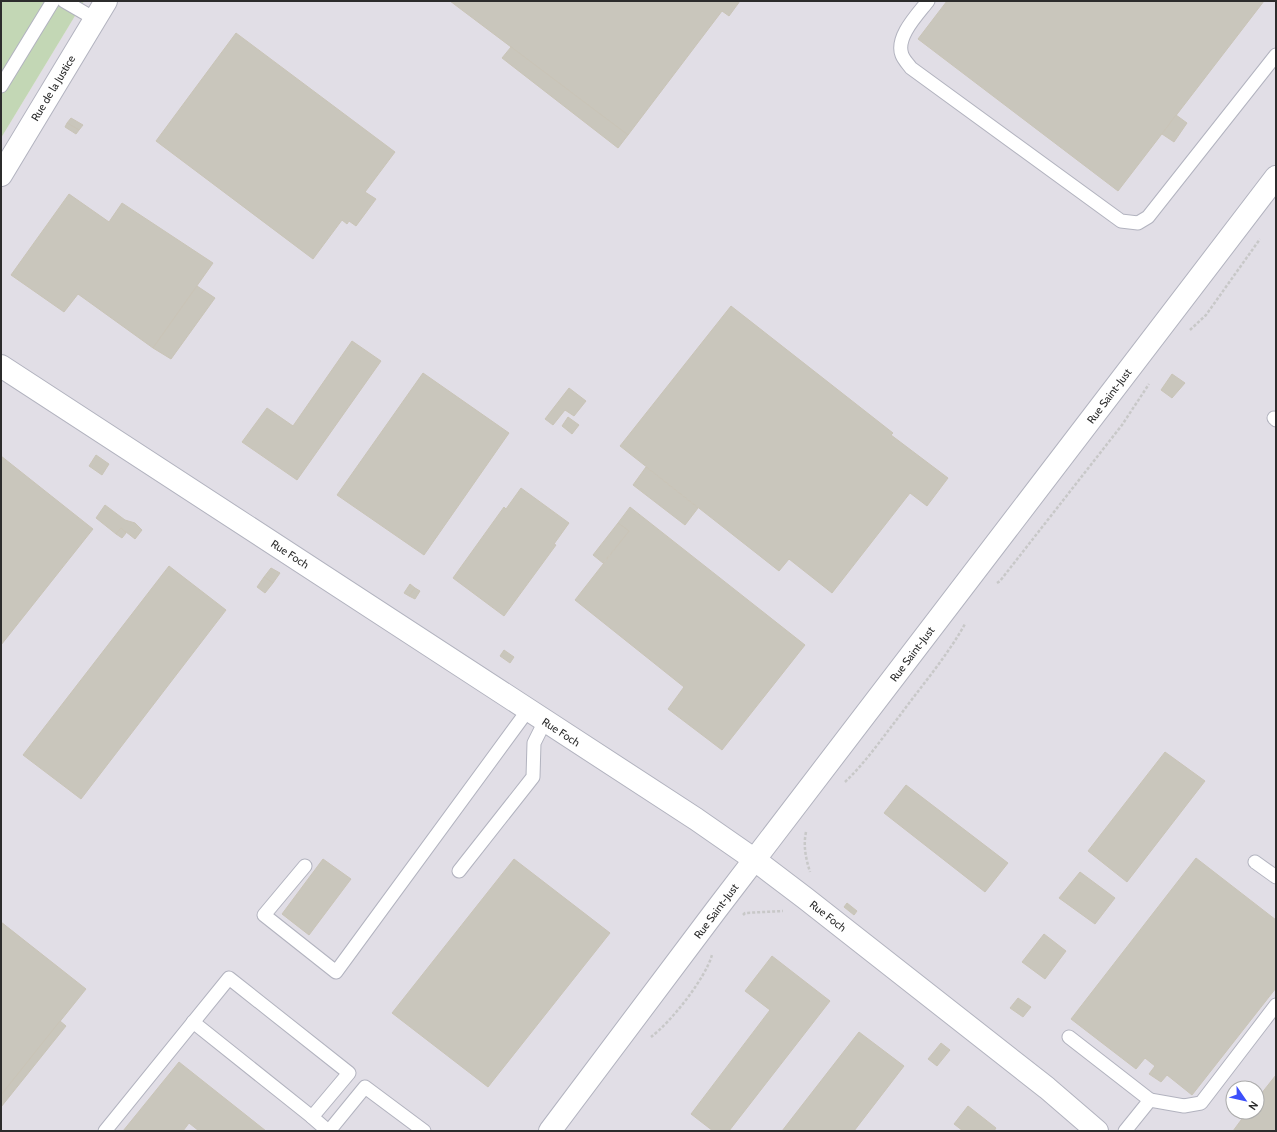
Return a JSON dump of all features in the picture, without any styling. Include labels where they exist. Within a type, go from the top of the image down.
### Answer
[{"type":"street","name":"Rue de la Justice","points":[[1,175],[106,1]]},
{"type":"street","name":"Rue Saint-Just","points":[[550,1131],[1276,177]]},
{"type":"street","name":"Rue Foch","points":[[1,366],[696,819],[755,860],[1047,1088],[1097,1131]]},
{"type":"lane","points":[[1,86],[52,1]]},
{"type":"lane","points":[[64,1],[95,19]]},
{"type":"lane","points":[[928,1],[910,24],[901,42],[902,55],[911,68],[1121,222],[1138,223],[1148,217],[1276,55]]},
{"type":"lane","points":[[305,866],[264,915],[336,972],[537,716]]},
{"type":"lane","points":[[459,871],[533,777],[534,743],[537,716]]},
{"type":"lane","points":[[1255,862],[1276,878]]},
{"type":"lane","points":[[105,1131],[229,978],[349,1072],[312,1117]]},
{"type":"lane","points":[[1069,1037],[1150,1100],[1184,1106],[1201,1103],[1276,1005]]},
{"type":"lane","points":[[193,1022],[329,1131],[365,1087],[424,1131]]},
{"type":"lane","points":[[1125,1131],[1150,1100]]},
{"type":"path","points":[[1189,330],[1206,315],[1262,235]]},
{"type":"path","points":[[995,584],[1000,581],[1122,425],[1152,378]]},
{"type":"path","points":[[842,784],[854,774],[879,742],[953,645],[968,620]]},
{"type":"path","points":[[740,916],[746,913],[790,910],[805,898],[814,883],[806,859],[805,838],[807,825]]},
{"type":"path","points":[[647,1040],[658,1032],[683,1004],[709,965],[714,950]]},
{"type":"shaded area","points":[[84,1],[1276,1],[1276,1131],[1,1131],[1,138]]},
{"type":"green space","points":[[1,1],[84,1],[1,138]]},
{"type":"building","points":[[450,1],[740,1],[729,16],[722,11],[628,135]]},
{"type":"building","points":[[947,1],[1264,1],[1118,191],[918,39]]},
{"type":"building","points":[[236,33],[395,152],[365,192],[376,199],[356,226],[349,221],[347,224],[342,220],[313,259],[156,141]]},
{"type":"building","points":[[511,47],[628,135],[618,148],[502,58]]},
{"type":"building","points":[[1176,115],[1187,123],[1174,142],[1162,134]]},
{"type":"building","points":[[71,118],[83,125],[79,130],[67,123]]},
{"type":"building","points":[[67,123],[79,130],[76,134],[65,127]]},
{"type":"building","points":[[69,194],[109,222],[122,203],[213,263],[153,348],[78,294],[64,312],[11,275]]},
{"type":"building","points":[[197,286],[215,298],[171,359],[153,348]]},
{"type":"building","points":[[731,306],[893,433],[891,435],[948,478],[927,506],[910,493],[832,593],[789,559],[779,571],[620,446]]},
{"type":"building","points":[[352,341],[381,361],[297,480],[242,442],[267,408],[293,426]]},
{"type":"building","points":[[423,373],[509,433],[424,555],[337,495]]},
{"type":"building","points":[[1172,374],[1185,383],[1172,398],[1161,390]]},
{"type":"building","points":[[569,388],[586,401],[574,416],[565,410],[553,425],[545,419]]},
{"type":"building","points":[[568,417],[579,425],[572,434],[562,426]]},
{"type":"building","points":[[96,455],[109,464],[102,475],[89,466]]},
{"type":"building","points":[[1,456],[93,529],[1,645]]},
{"type":"building","points":[[646,467],[698,508],[685,525],[633,485]]},
{"type":"building","points":[[521,488],[569,523],[554,544],[556,545],[504,616],[453,578],[504,507],[506,509]]},
{"type":"building","points":[[105,505],[125,520],[135,523],[142,530],[135,539],[121,528],[116,534],[96,518]]},
{"type":"building","points":[[630,507],[805,645],[722,750],[668,709],[684,687],[575,600],[629,531],[618,523]]},
{"type":"building","points":[[618,523],[629,531],[603,563],[593,555]]},
{"type":"building","points":[[121,528],[126,533],[122,538],[116,534]]},
{"type":"building","points":[[169,566],[226,610],[81,799],[23,755]]},
{"type":"building","points":[[271,568],[280,573],[273,583],[264,577]]},
{"type":"building","points":[[264,577],[273,583],[265,593],[257,587]]},
{"type":"building","points":[[410,584],[415,588],[409,596],[404,593]]},
{"type":"building","points":[[415,588],[420,591],[415,599],[409,596]]},
{"type":"building","points":[[504,650],[514,657],[510,663],[500,656]]},
{"type":"building","points":[[1165,752],[1205,781],[1127,882],[1088,851]]},
{"type":"building","points":[[906,785],[1008,863],[985,892],[884,813]]},
{"type":"building","points":[[1196,858],[1276,920],[1276,988],[1192,1095],[1167,1075],[1161,1082],[1149,1074],[1155,1066],[1145,1058],[1136,1069],[1071,1019]]},
{"type":"building","points":[[323,859],[351,879],[309,935],[282,914]]},
{"type":"building","points":[[514,859],[610,933],[488,1087],[392,1013]]},
{"type":"building","points":[[1080,872],[1115,898],[1095,924],[1059,898]]},
{"type":"building","points":[[847,903],[857,911],[854,915],[844,907]]},
{"type":"building","points":[[1,922],[86,989],[1,1095]]},
{"type":"building","points":[[1044,934],[1066,951],[1045,979],[1022,962]]},
{"type":"building","points":[[772,956],[830,1001],[729,1131],[713,1131],[691,1114],[770,1010],[745,991]]},
{"type":"building","points":[[1018,998],[1031,1007],[1023,1017],[1010,1008]]},
{"type":"building","points":[[60,1021],[66,1026],[1,1107],[1,1095]]},
{"type":"building","points":[[859,1032],[904,1066],[854,1131],[782,1131]]},
{"type":"building","points":[[941,1043],[950,1050],[937,1066],[928,1059]]},
{"type":"building","points":[[179,1062],[266,1131],[199,1131],[189,1123],[183,1131],[123,1131]]},
{"type":"building","points":[[1276,1075],[1276,1131],[1233,1131],[1241,1120],[1265,1120],[1265,1089]]},
{"type":"building","points":[[968,1106],[996,1128],[994,1131],[963,1131],[954,1124]]}]
